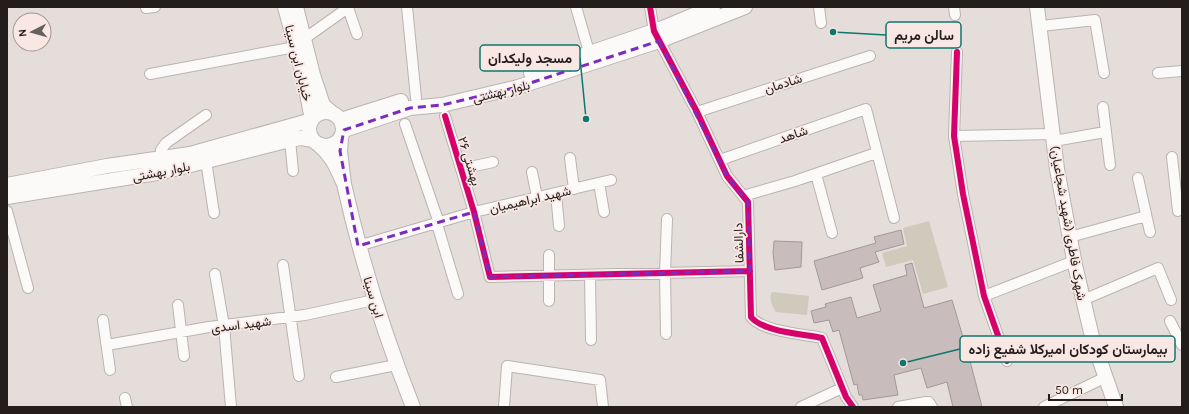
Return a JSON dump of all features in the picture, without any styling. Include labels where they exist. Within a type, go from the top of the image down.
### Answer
[{"type":"main road","name":"خیابان ابن سینا","points":[[285,7],[299,43],[308,76],[312,120]]},
{"type":"main road","name":"خیابان ابن سینا","points":[[296,7],[299,43]]},
{"type":"main road","name":"بلوار بهشتی","points":[[340,125],[410,108],[442,105],[524,81],[745,7]]},
{"type":"main road","name":"بلوار بهشتی","points":[[340,125],[416,98],[440,96],[524,81],[589,52],[656,36],[708,8]]},
{"type":"main road","name":"شهرک فاطری (شهید شجاعیان)","points":[[1038,8],[1057,168],[1074,261],[1093,341],[1116,407]]},
{"type":"main road","name":"خیابان ابن سینا","points":[[308,76],[323,105],[340,125]]},
{"type":"main road","points":[[340,125],[323,112],[312,120],[309,128],[315,142],[330,154],[334,160],[344,184]]},
{"type":"main road","name":"بلوار بهشتی","points":[[7,197],[162,165],[190,154],[312,120]]},
{"type":"main road","points":[[315,142],[323,146],[333,145],[340,125]]},
{"type":"main road","points":[[340,125],[340,151],[344,184]]},
{"type":"main road","name":"بلوار بهشتی","points":[[7,185],[108,166],[162,165],[206,161],[301,138],[315,142]]},
{"type":"main road","name":"ابن سینا","points":[[344,184],[358,246],[374,300],[396,365],[413,407]]},
{"type":"street","points":[[150,74],[299,43],[348,7],[357,34]]},
{"type":"street","points":[[407,7],[416,98]]},
{"type":"street","points":[[576,7],[589,52]]},
{"type":"street","name":"دارالشفا","points":[[650,7],[656,36],[697,112],[727,176],[748,202],[752,317],[756,323],[765,327],[822,338],[842,388],[853,407]]},
{"type":"street","points":[[819,7],[821,23]]},
{"type":"street","points":[[1041,26],[1095,20],[1104,73]]},
{"type":"street","points":[[957,52],[954,136],[963,194],[984,296],[1007,361]]},
{"type":"street","name":"شادمان","points":[[697,112],[870,56]]},
{"type":"street","points":[[1158,73],[1182,71]]},
{"type":"street","points":[[1103,107],[1110,165]]},
{"type":"street","name":"شاهد","points":[[720,160],[866,109],[876,153]]},
{"type":"street","points":[[162,165],[161,150],[166,143],[206,115]]},
{"type":"street","name":"بهشتی ۲۶","points":[[445,116],[474,212],[490,277],[549,276]]},
{"type":"street","points":[[405,124],[438,224],[458,294]]},
{"type":"street","points":[[954,136],[1054,138],[1105,132]]},
{"type":"street","points":[[290,140],[293,171]]},
{"type":"street","points":[[743,196],[816,174],[876,153],[894,218]]},
{"type":"street","points":[[1172,157],[1178,180],[1178,211]]},
{"type":"street","points":[[570,158],[574,189]]},
{"type":"street","points":[[206,161],[214,213]]},
{"type":"street","points":[[461,169],[493,162]]},
{"type":"street","points":[[532,172],[537,198]]},
{"type":"street","points":[[816,174],[832,233]]},
{"type":"street","points":[[1138,178],[1150,232]]},
{"type":"street","name":"شهید ابراهیمیان","points":[[358,246],[438,224],[474,212],[611,180]]},
{"type":"street","points":[[599,183],[604,212]]},
{"type":"street","points":[[556,193],[559,226]]},
{"type":"street","points":[[7,211],[28,288]]},
{"type":"street","points":[[1070,237],[1146,216]]},
{"type":"street","points":[[666,334],[665,274],[667,219]]},
{"type":"street","points":[[549,301],[550,255]]},
{"type":"street","points":[[984,296],[1074,261]]},
{"type":"street","points":[[283,264],[298,376]]},
{"type":"street","points":[[1083,300],[1158,268],[1171,300]]},
{"type":"street","points":[[549,276],[750,271]]},
{"type":"street","points":[[215,274],[224,326],[229,407]]},
{"type":"street","points":[[590,275],[591,340]]},
{"type":"street","name":"شهید اسدی","points":[[107,345],[181,332],[290,317],[374,300]]},
{"type":"street","points":[[178,305],[184,356]]},
{"type":"street","points":[[103,320],[110,370]]},
{"type":"street","points":[[1170,321],[1182,345]]},
{"type":"street","points":[[336,377],[396,365]]},
{"type":"street","points":[[504,407],[507,366],[600,380],[603,407]]},
{"type":"street","points":[[1044,407],[1106,377]]},
{"type":"street","points":[[801,407],[842,388]]},
{"type":"street","points":[[898,407],[926,402],[929,402],[932,407]]},
{"type":"highlighted area","points":[[659,41],[727,176],[748,202],[750,271],[490,277],[474,212],[358,246],[340,151],[344,130],[410,108],[442,105],[518,87]]},
{"type":"shaded area","points":[[929,221],[948,287],[923,294],[913,260],[886,267],[882,253],[907,246],[903,228]]},
{"type":"shaded area","points":[[772,292],[809,296],[807,315],[776,312],[771,300]]},
{"type":"building","points":[[901,230],[904,244],[875,252],[879,262],[860,268],[863,278],[822,290],[814,261],[876,243],[874,237]]},
{"type":"building","points":[[774,241],[802,242],[801,267],[775,270],[773,253]]},
{"type":"building","points":[[912,263],[924,308],[952,300],[982,407],[953,407],[947,382],[927,388],[921,368],[894,375],[898,395],[863,400],[862,395],[859,395],[857,384],[854,385],[839,330],[833,332],[829,320],[814,323],[811,311],[826,307],[825,304],[851,297],[857,318],[881,311],[873,285],[907,275],[905,265]]},
{"type":"cycle path","points":[[650,7],[654,31],[697,112],[727,176],[748,202],[751,317],[765,326],[784,332],[822,338],[846,397],[853,407]]},
{"type":"cycle path","points":[[957,52],[954,136],[963,194],[984,296],[1007,361]]},
{"type":"cycle path","points":[[445,116],[474,212],[490,277],[750,271]]},
{"type":"place","name":"سالن مریم","points":[[833,32]]},
{"type":"place","name":"مسجد ولیکدان","points":[[586,119]]},
{"type":"place","name":"بیمارستان کودکان امیرکلا شفیع زاده","points":[[903,363]]}]
